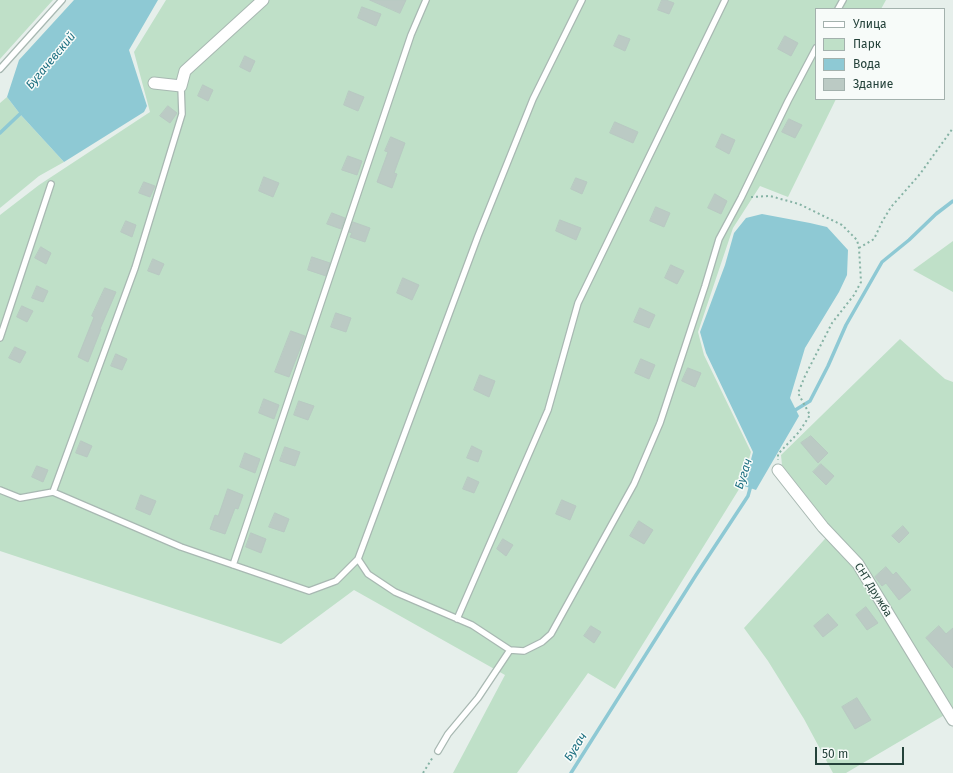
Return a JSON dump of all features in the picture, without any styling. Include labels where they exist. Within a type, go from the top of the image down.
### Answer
[{"type":"street","points":[[154,84],[181,86],[185,71],[263,0]]},
{"type":"street","name":"СНТ Дружба","points":[[778,470],[823,527],[858,564],[953,720]]},
{"type":"lane","points":[[0,69],[62,0]]},
{"type":"lane","points":[[233,566],[411,35],[426,0]]},
{"type":"lane","points":[[0,490],[20,498],[53,492],[181,546],[233,566],[309,591],[336,581],[358,558],[478,236],[533,98],[582,0]]},
{"type":"lane","points":[[457,619],[548,410],[578,303],[725,0]]},
{"type":"lane","points":[[358,558],[368,574],[395,592],[472,625],[510,650],[524,651],[542,642],[551,634],[634,484],[662,416],[705,286],[718,239],[741,198],[788,101],[815,50]]},
{"type":"lane","points":[[53,492],[134,268],[182,114],[181,86]]},
{"type":"lane","points":[[0,338],[51,184]]},
{"type":"lane","points":[[438,751],[448,734],[478,698],[510,650]]},
{"type":"path","points":[[859,248],[874,239],[891,207],[920,174],[953,128]]},
{"type":"path","points":[[741,198],[770,196],[799,204],[842,225],[857,240],[859,248],[861,282],[854,295],[832,323],[798,393],[810,415],[799,432],[778,454],[778,470]]},
{"type":"path","points":[[423,773],[438,751]]},
{"type":"green space","points":[[0,0],[53,0],[0,59]]},
{"type":"green space","points":[[166,0],[886,0],[882,8],[815,8],[815,100],[836,100],[788,197],[760,186],[733,228],[698,332],[704,355],[751,452],[741,486],[615,689],[588,673],[517,773],[453,773],[505,675],[354,590],[281,644],[0,551],[0,215],[39,185],[150,112],[134,52]]},
{"type":"green space","points":[[7,97],[20,114],[64,162],[39,176],[0,208],[0,103]]},
{"type":"green space","points":[[953,241],[953,292],[913,270]]},
{"type":"green space","points":[[900,339],[945,379],[953,382],[953,710],[846,773],[833,773],[804,719],[768,661],[744,628],[833,530],[782,465],[781,455]]},
{"type":"water","points":[[74,0],[158,0],[129,50],[147,106],[144,112],[64,162],[20,114],[7,97],[19,60]]},
{"type":"water","points":[[762,214],[827,227],[848,250],[847,275],[839,292],[805,348],[790,398],[799,416],[756,490],[744,486],[753,452],[706,353],[700,332],[725,265],[734,233],[746,218]]},
{"type":"building","points":[[370,0],[406,0],[400,13]]},
{"type":"building","points":[[662,0],[674,3],[669,14],[658,10]]},
{"type":"building","points":[[362,7],[381,14],[376,26],[358,18]]},
{"type":"building","points":[[619,35],[630,39],[625,51],[614,46]]},
{"type":"building","points":[[785,36],[798,43],[791,56],[778,49]]},
{"type":"building","points":[[245,56],[255,61],[250,72],[240,67]]},
{"type":"building","points":[[203,85],[213,90],[208,101],[198,96]]},
{"type":"building","points":[[349,91],[364,97],[358,111],[344,105]]},
{"type":"building","points":[[168,106],[177,113],[170,123],[160,116]]},
{"type":"building","points":[[789,119],[802,125],[795,138],[782,132]]},
{"type":"building","points":[[615,122],[638,132],[633,143],[610,133]]},
{"type":"building","points":[[722,134],[735,140],[729,154],[716,147]]},
{"type":"building","points":[[391,137],[405,143],[394,173],[397,174],[392,188],[377,182],[388,152],[385,151]]},
{"type":"building","points":[[348,156],[362,161],[357,175],[342,170]]},
{"type":"building","points":[[264,177],[279,183],[273,197],[259,191]]},
{"type":"building","points":[[576,178],[587,182],[582,194],[571,189]]},
{"type":"building","points":[[144,182],[155,186],[150,197],[139,193]]},
{"type":"building","points":[[715,194],[727,201],[721,214],[708,208]]},
{"type":"building","points":[[656,207],[670,213],[664,227],[650,221]]},
{"type":"building","points":[[332,213],[345,218],[341,229],[327,224]]},
{"type":"building","points":[[560,220],[581,228],[576,240],[556,231]]},
{"type":"building","points":[[126,221],[136,225],[132,237],[121,232]]},
{"type":"building","points":[[353,222],[370,228],[365,242],[350,237],[352,233],[349,232]]},
{"type":"building","points":[[41,247],[51,253],[46,264],[35,258]]},
{"type":"building","points":[[312,257],[330,263],[326,276],[308,270]]},
{"type":"building","points":[[153,259],[164,264],[159,275],[148,271]]},
{"type":"building","points":[[671,265],[684,271],[677,284],[665,278]]},
{"type":"building","points":[[403,278],[419,285],[412,300],[397,293]]},
{"type":"building","points":[[37,286],[48,291],[43,302],[32,298]]},
{"type":"building","points":[[105,288],[116,292],[88,362],[78,357],[94,317],[92,316]]},
{"type":"building","points":[[22,306],[33,311],[27,322],[17,317]]},
{"type":"building","points":[[640,308],[655,315],[649,328],[634,322]]},
{"type":"building","points":[[336,313],[351,318],[346,332],[331,327]]},
{"type":"building","points":[[291,331],[305,336],[289,377],[275,372]]},
{"type":"building","points":[[15,347],[26,352],[20,363],[9,358]]},
{"type":"building","points":[[116,354],[127,359],[122,370],[111,366]]},
{"type":"building","points":[[641,359],[655,365],[649,379],[635,373]]},
{"type":"building","points":[[688,368],[701,373],[695,387],[682,381]]},
{"type":"building","points":[[480,375],[495,381],[489,397],[474,390]]},
{"type":"building","points":[[264,399],[279,405],[274,419],[259,413]]},
{"type":"building","points":[[299,401],[314,406],[308,420],[294,415]]},
{"type":"building","points":[[811,436],[828,453],[818,463],[801,443]]},
{"type":"building","points":[[81,441],[92,446],[87,457],[76,453]]},
{"type":"building","points":[[472,446],[482,451],[478,462],[467,458]]},
{"type":"building","points":[[285,447],[300,452],[295,466],[280,461]]},
{"type":"building","points":[[245,453],[260,459],[255,473],[240,467]]},
{"type":"building","points":[[821,464],[834,476],[826,485],[813,472]]},
{"type":"building","points":[[37,466],[48,470],[43,482],[32,477]]},
{"type":"building","points":[[468,477],[479,482],[474,493],[463,489]]},
{"type":"building","points":[[228,489],[243,495],[238,509],[235,508],[225,534],[210,529],[215,515],[218,516]]},
{"type":"building","points":[[141,495],[156,501],[150,515],[136,509]]},
{"type":"building","points":[[562,500],[576,506],[570,520],[556,514]]},
{"type":"building","points":[[275,513],[289,519],[284,532],[269,527]]},
{"type":"building","points":[[639,521],[653,530],[644,544],[630,536]]},
{"type":"building","points":[[903,526],[909,533],[899,543],[892,536]]},
{"type":"building","points":[[251,533],[266,539],[261,553],[246,547]]},
{"type":"building","points":[[503,539],[513,545],[506,556],[497,549]]},
{"type":"building","points":[[886,567],[893,575],[896,572],[911,590],[899,600],[886,583],[882,586],[875,577]]},
{"type":"building","points":[[866,607],[878,623],[867,630],[856,615]]},
{"type":"building","points":[[828,614],[838,625],[823,637],[814,626]]},
{"type":"building","points":[[591,626],[601,632],[594,643],[584,636]]},
{"type":"building","points":[[939,626],[946,634],[953,628],[953,668],[926,638]]},
{"type":"building","points":[[857,698],[871,720],[855,729],[842,707]]},
{"type":"waterway","name":"Бугачевский","points":[[0,133],[22,112]]},
{"type":"waterway","name":"Бугач","points":[[792,412],[810,401],[828,366],[846,325],[882,262],[909,240],[936,214],[953,201]]},
{"type":"waterway","name":"Бугач","points":[[571,773],[696,575],[748,496],[751,485]]}]
